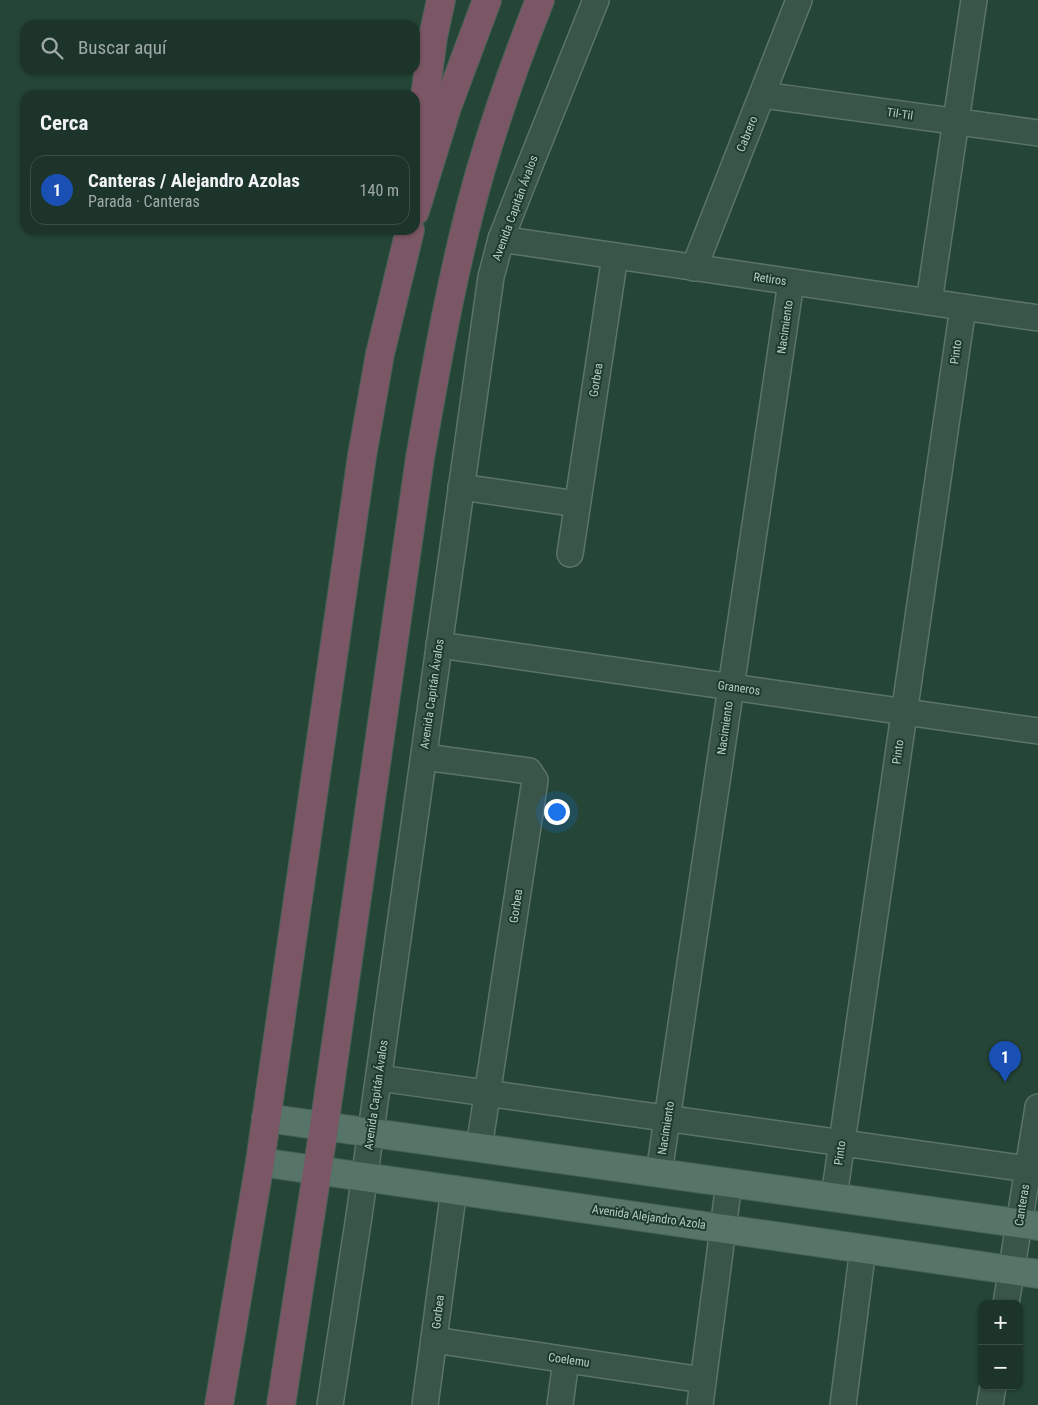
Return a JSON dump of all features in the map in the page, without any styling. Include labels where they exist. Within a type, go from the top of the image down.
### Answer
[{"type":"highway","points":[[420,125],[433,37],[441,0]]},
{"type":"highway","points":[[420,195],[447,107],[487,0]]},
{"type":"highway","points":[[281,1405],[318,1170],[420,458],[441,342],[461,247],[481,170],[507,89],[540,0]]},
{"type":"highway","points":[[219,1405],[260,1162],[366,431],[380,354],[409,235]]},
{"type":"main road","points":[[266,1118],[1028,1225]]},
{"type":"main road","name":"Avenida Alejandro Azola","points":[[260,1162],[1038,1274]]},
{"type":"street","name":"Avenida Capitán Ávalos","points":[[330,1405],[379,1078],[491,277],[502,239],[596,0]]},
{"type":"street","name":"Cabrero","points":[[694,268],[799,0]]},
{"type":"street","points":[[929,302],[974,0]]},
{"type":"street","name":"Til-Til","points":[[763,95],[1038,133]]},
{"type":"street","name":"Retiros","points":[[502,239],[1038,318]]},
{"type":"street","name":"Gorbea","points":[[570,554],[615,256]]},
{"type":"street","name":"Nacimiento","points":[[659,1173],[791,282]]},
{"type":"street","name":"Pinto","points":[[834,1197],[963,307]]},
{"type":"street","points":[[461,487],[578,504]]},
{"type":"street","name":"Graneros","points":[[439,645],[1038,731]]},
{"type":"street","name":"Gorbea","points":[[424,757],[529,771],[535,780],[479,1148]]},
{"type":"street","points":[[379,1078],[1028,1169]]},
{"type":"street","name":"Canteras","points":[[1007,1300],[1012,1270],[1028,1225],[1028,1169],[1038,1107]]},
{"type":"street","points":[[700,1405],[730,1183]]},
{"type":"street","name":"Gorbea","points":[[425,1405],[454,1189]]},
{"type":"street","points":[[843,1405],[863,1248]]},
{"type":"street","name":"Coelemu","points":[[434,1340],[704,1380]]},
{"type":"street","points":[[560,1405],[566,1360]]},
{"type":"street","points":[[990,1405],[992,1390]]},
{"type":"place","name":"Canteras / Alejandro Azolas","points":[[1005,1082]]}]
